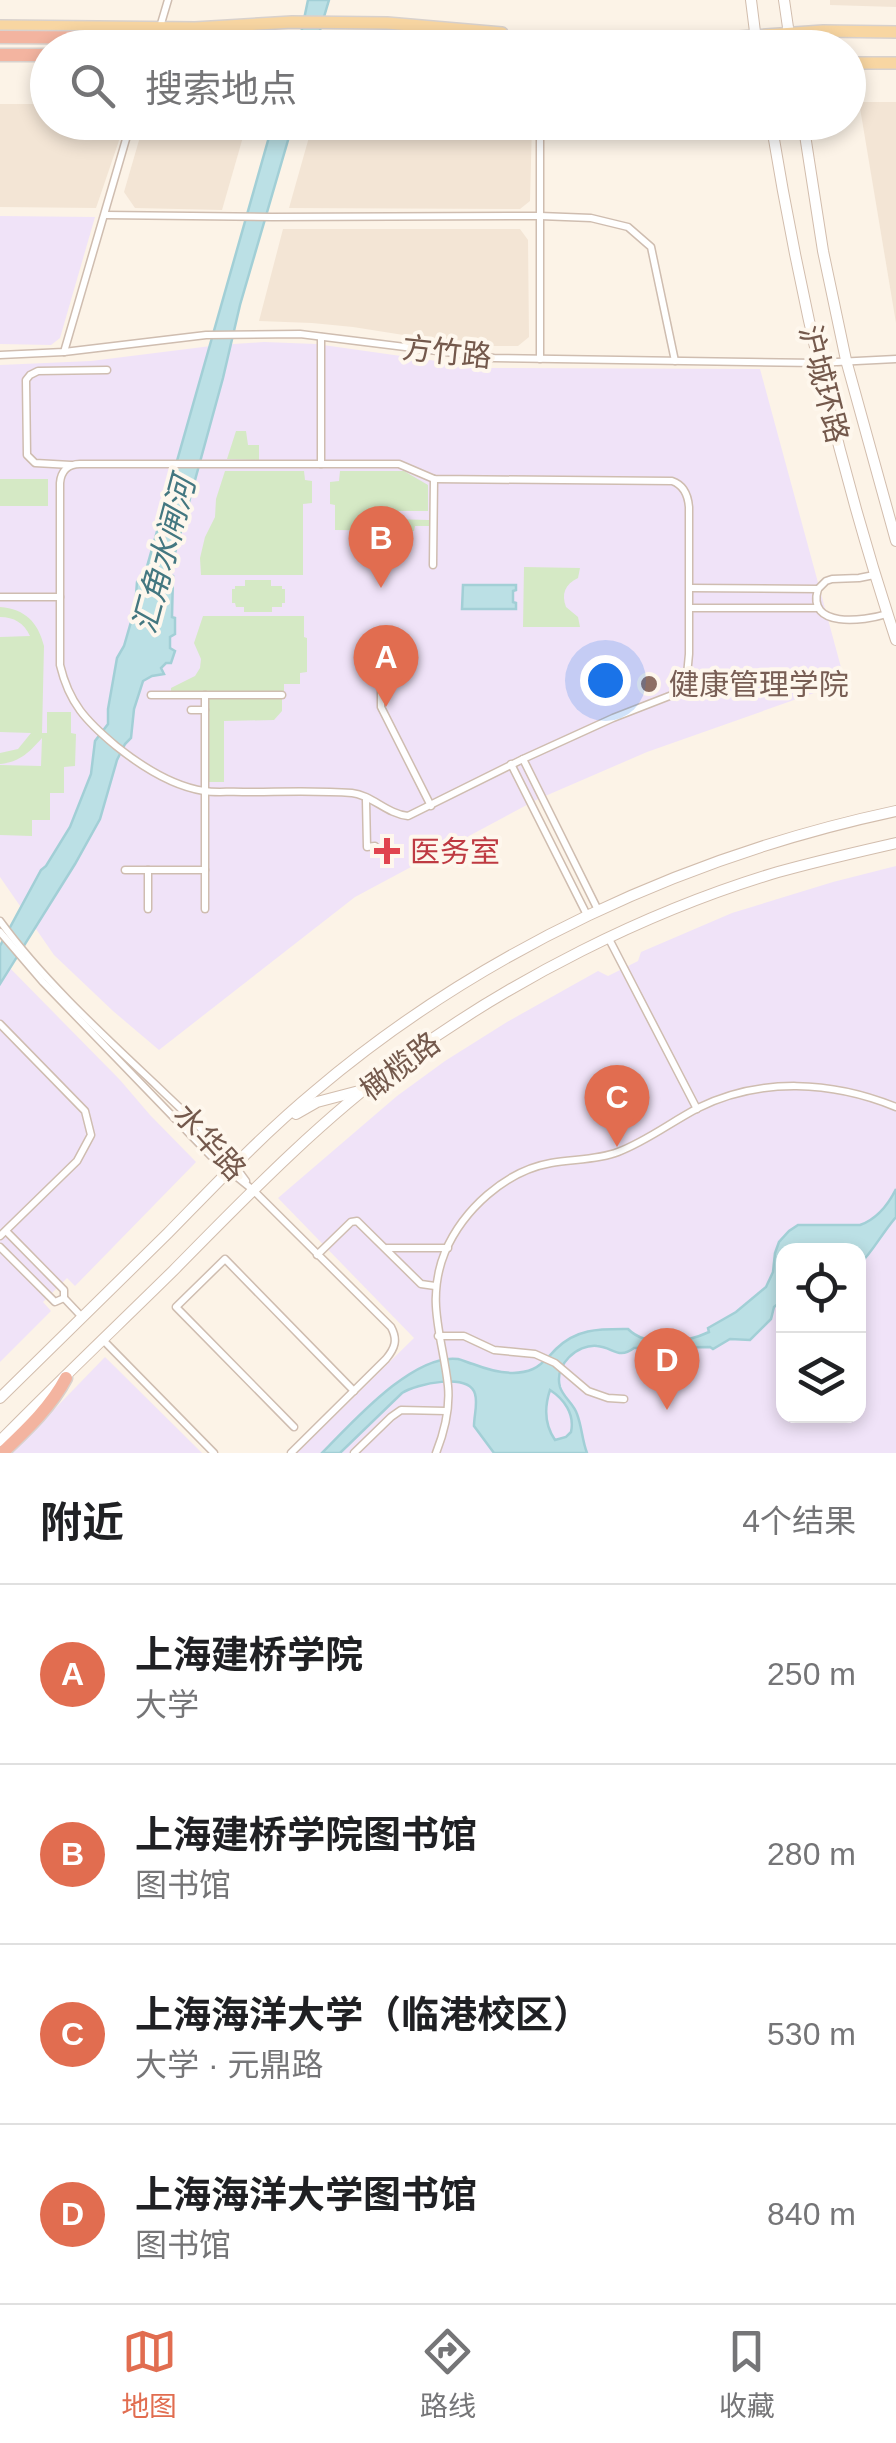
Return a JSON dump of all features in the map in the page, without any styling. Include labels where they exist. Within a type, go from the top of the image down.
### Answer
[{"type":"highway","points":[[0,38],[30,38]]},
{"type":"highway","points":[[0,58],[30,58]]},
{"type":"highway","points":[[2,1453],[39,1415],[66,1378]]},
{"type":"main road","points":[[751,0],[755,30]]},
{"type":"main road","points":[[784,0],[789,30]]},
{"type":"main road","points":[[0,26],[325,22],[464,30]]},
{"type":"main road","points":[[866,32],[896,32]]},
{"type":"main road","points":[[866,63],[896,63]]},
{"type":"main road","name":"沪城环路","points":[[774,140],[817,363],[874,575],[896,640]]},
{"type":"main road","name":"沪城环路","points":[[806,140],[846,360],[896,541]]},
{"type":"main road","name":"橄榄路","points":[[0,1398],[275,1126],[338,1072],[424,1010],[483,972],[660,883],[765,845],[896,810]]},
{"type":"main road","name":"橄榄路","points":[[0,1441],[253,1190],[401,1061],[504,994],[608,939],[762,877],[896,844]]},
{"type":"main road","points":[[275,1126],[317,1102],[369,1086]]},
{"type":"street","points":[[159,30],[168,0]]},
{"type":"street","points":[[64,352],[127,140]]},
{"type":"street","points":[[540,140],[540,360]]},
{"type":"street","points":[[105,215],[540,216],[591,218],[628,227],[651,247],[676,361]]},
{"type":"street","name":"方竹路","points":[[0,354],[64,352],[206,335],[300,334],[540,360],[817,363],[896,359]]},
{"type":"street","points":[[321,337],[322,464]]},
{"type":"street","points":[[72,465],[60,478],[62,675],[80,714],[96,730],[156,774],[178,784],[205,791],[357,793],[402,816],[414,814],[511,764],[672,696],[682,684],[688,666],[690,608],[688,499],[677,483],[434,479],[404,465],[35,464],[26,456],[26,380],[30,374],[107,370]]},
{"type":"street","points":[[434,479],[434,565]]},
{"type":"street","points":[[874,575],[826,581],[818,588],[815,599],[826,616],[836,619],[887,614]]},
{"type":"street","points":[[690,588],[818,588]]},
{"type":"street","points":[[0,597],[60,597]]},
{"type":"street","points":[[690,608],[818,608]]},
{"type":"street","points":[[381,692],[381,707],[431,806]]},
{"type":"street","points":[[205,695],[206,909]]},
{"type":"street","points":[[150,696],[282,695]]},
{"type":"street","points":[[191,710],[205,710]]},
{"type":"street","points":[[522,759],[593,914]]},
{"type":"street","points":[[511,764],[593,914]]},
{"type":"street","points":[[366,798],[367,846],[375,846]]},
{"type":"street","points":[[532,806],[542,800]]},
{"type":"street","points":[[124,870],[206,870]]},
{"type":"street","points":[[148,870],[148,909]]},
{"type":"street","name":"水华路","points":[[2,929],[23,956],[390,1327],[396,1342],[392,1352],[354,1391]]},
{"type":"street","points":[[608,939],[696,1109]]},
{"type":"street","points":[[0,1024],[85,1110],[90,1135],[77,1160],[3,1233],[64,1290],[64,1298],[82,1317]]},
{"type":"street","points":[[436,1453],[446,1411],[447,1384],[438,1336],[436,1286],[460,1224],[499,1186],[537,1166],[614,1154],[696,1109],[762,1088],[797,1085],[842,1089],[896,1107]]},
{"type":"street","points":[[318,1255],[354,1221],[362,1224],[421,1284],[436,1286]]},
{"type":"street","points":[[0,1247],[54,1302],[64,1298]]},
{"type":"street","points":[[386,1248],[448,1248]]},
{"type":"street","points":[[291,1453],[354,1391],[225,1259],[176,1307],[294,1427]]},
{"type":"street","points":[[438,1336],[464,1336],[494,1350],[535,1354],[565,1370],[588,1391],[624,1399]]},
{"type":"street","points":[[103,1340],[214,1453]]},
{"type":"street","points":[[354,1453],[396,1412],[446,1411]]},
{"type":"shaded area","points":[[830,0],[896,0],[896,7],[830,5]]},
{"type":"shaded area","points":[[866,102],[896,102],[896,323],[865,140]]},
{"type":"shaded area","points":[[0,104],[30,104],[30,140],[119,140],[96,208],[0,207]]},
{"type":"shaded area","points":[[139,140],[242,140],[222,210],[135,208],[124,192]]},
{"type":"shaded area","points":[[308,140],[532,140],[530,201],[520,209],[289,208]]},
{"type":"shaded area","points":[[0,216],[95,217],[60,338],[51,345],[0,344]]},
{"type":"shaded area","points":[[283,229],[520,229],[528,240],[529,337],[518,346],[473,346],[353,327],[259,321]]},
{"type":"shaded area","points":[[264,342],[316,344],[486,368],[760,369],[845,682],[647,752],[536,800],[355,897],[159,1050],[54,955],[0,877],[0,365],[91,361]]},
{"type":"shaded area","points":[[896,866],[896,1453],[297,1453],[414,1338],[278,1198],[397,1096],[507,1022],[598,971],[608,976],[638,961],[641,952],[732,913]]},
{"type":"shaded area","points":[[0,958],[196,1162],[75,1286],[67,1278],[43,1302],[51,1311],[0,1362]]},
{"type":"shaded area","points":[[105,1357],[202,1453],[12,1453]]},
{"type":"green space","points":[[236,431],[246,431],[248,445],[259,445],[259,460],[227,459]]},
{"type":"green space","points":[[225,471],[304,471],[305,480],[312,481],[312,503],[303,504],[303,575],[201,575],[200,558],[215,517]]},
{"type":"green space","points":[[340,471],[404,471],[428,485],[428,511],[392,511],[391,519],[429,520],[429,526],[415,526],[414,531],[335,530],[330,482],[339,481]]},
{"type":"green space","points":[[0,479],[48,479],[48,506],[0,506]]},
{"type":"green space","points":[[524,567],[580,568],[564,598],[566,607],[578,617],[580,627],[523,627]]},
{"type":"green space","points":[[245,580],[271,580],[271,586],[282,586],[285,603],[272,607],[272,612],[244,612],[244,607],[232,603],[232,589],[245,586]]},
{"type":"green space","points":[[0,607],[23,614],[34,624],[44,646],[42,733],[47,733],[47,712],[71,712],[71,733],[76,734],[75,766],[64,767],[64,793],[50,793],[50,820],[32,820],[32,836],[0,835],[0,765],[41,766],[42,738],[19,758],[0,764],[0,753],[18,749],[31,733],[0,732],[0,637],[30,636],[18,622],[0,617]]},
{"type":"green space","points":[[203,616],[304,616],[307,672],[300,673],[300,684],[284,684],[284,693],[171,693],[171,688],[195,676],[200,668],[201,659],[194,643]]},
{"type":"green space","points":[[209,699],[282,699],[282,711],[274,720],[224,721],[224,782],[209,782]]},
{"type":"water","points":[[308,0],[329,0],[320,30],[302,30]]},
{"type":"water","name":"汇角水闸河","points":[[268,140],[288,140],[169,575],[173,576],[175,618],[175,634],[170,637],[170,648],[175,651],[171,663],[161,668],[164,674],[143,681],[134,709],[131,738],[117,760],[100,819],[0,984],[0,946],[41,870],[70,827],[91,774],[95,741],[108,724],[117,658],[135,608],[137,582],[146,570]]},
{"type":"water","points":[[463,585],[516,585],[516,609],[462,609]]},
{"type":"water","points":[[896,1189],[896,1217],[866,1257],[866,1243],[779,1243],[798,1225],[860,1225],[886,1206]]},
{"type":"water","points":[[775,1253],[776,1305],[771,1319],[750,1340],[730,1339],[713,1349],[634,1348],[624,1353],[589,1346],[569,1358],[560,1371],[560,1387],[576,1410],[587,1453],[494,1453],[474,1426],[476,1405],[471,1387],[453,1382],[418,1386],[402,1393],[340,1453],[322,1453],[403,1378],[440,1360],[458,1359],[495,1371],[519,1373],[542,1363],[572,1337],[589,1331],[628,1329],[645,1339],[667,1342],[709,1332],[708,1328],[736,1312],[766,1287]],"holes":[[[550,1390],[564,1402],[571,1432],[555,1440],[547,1422]]]},
{"type":"place","name":"上海建桥学院图书馆","points":[[381,588]]},
{"type":"place","name":"健康管理学院","points":[[649,684]]},
{"type":"place","name":"上海建桥学院","points":[[386,707]]},
{"type":"place","name":"医务室","points":[[387,851]]},
{"type":"place","name":"上海海洋大学（临港校区）","points":[[617,1147]]},
{"type":"place","name":"上海海洋大学图书馆","points":[[667,1410]]}]
